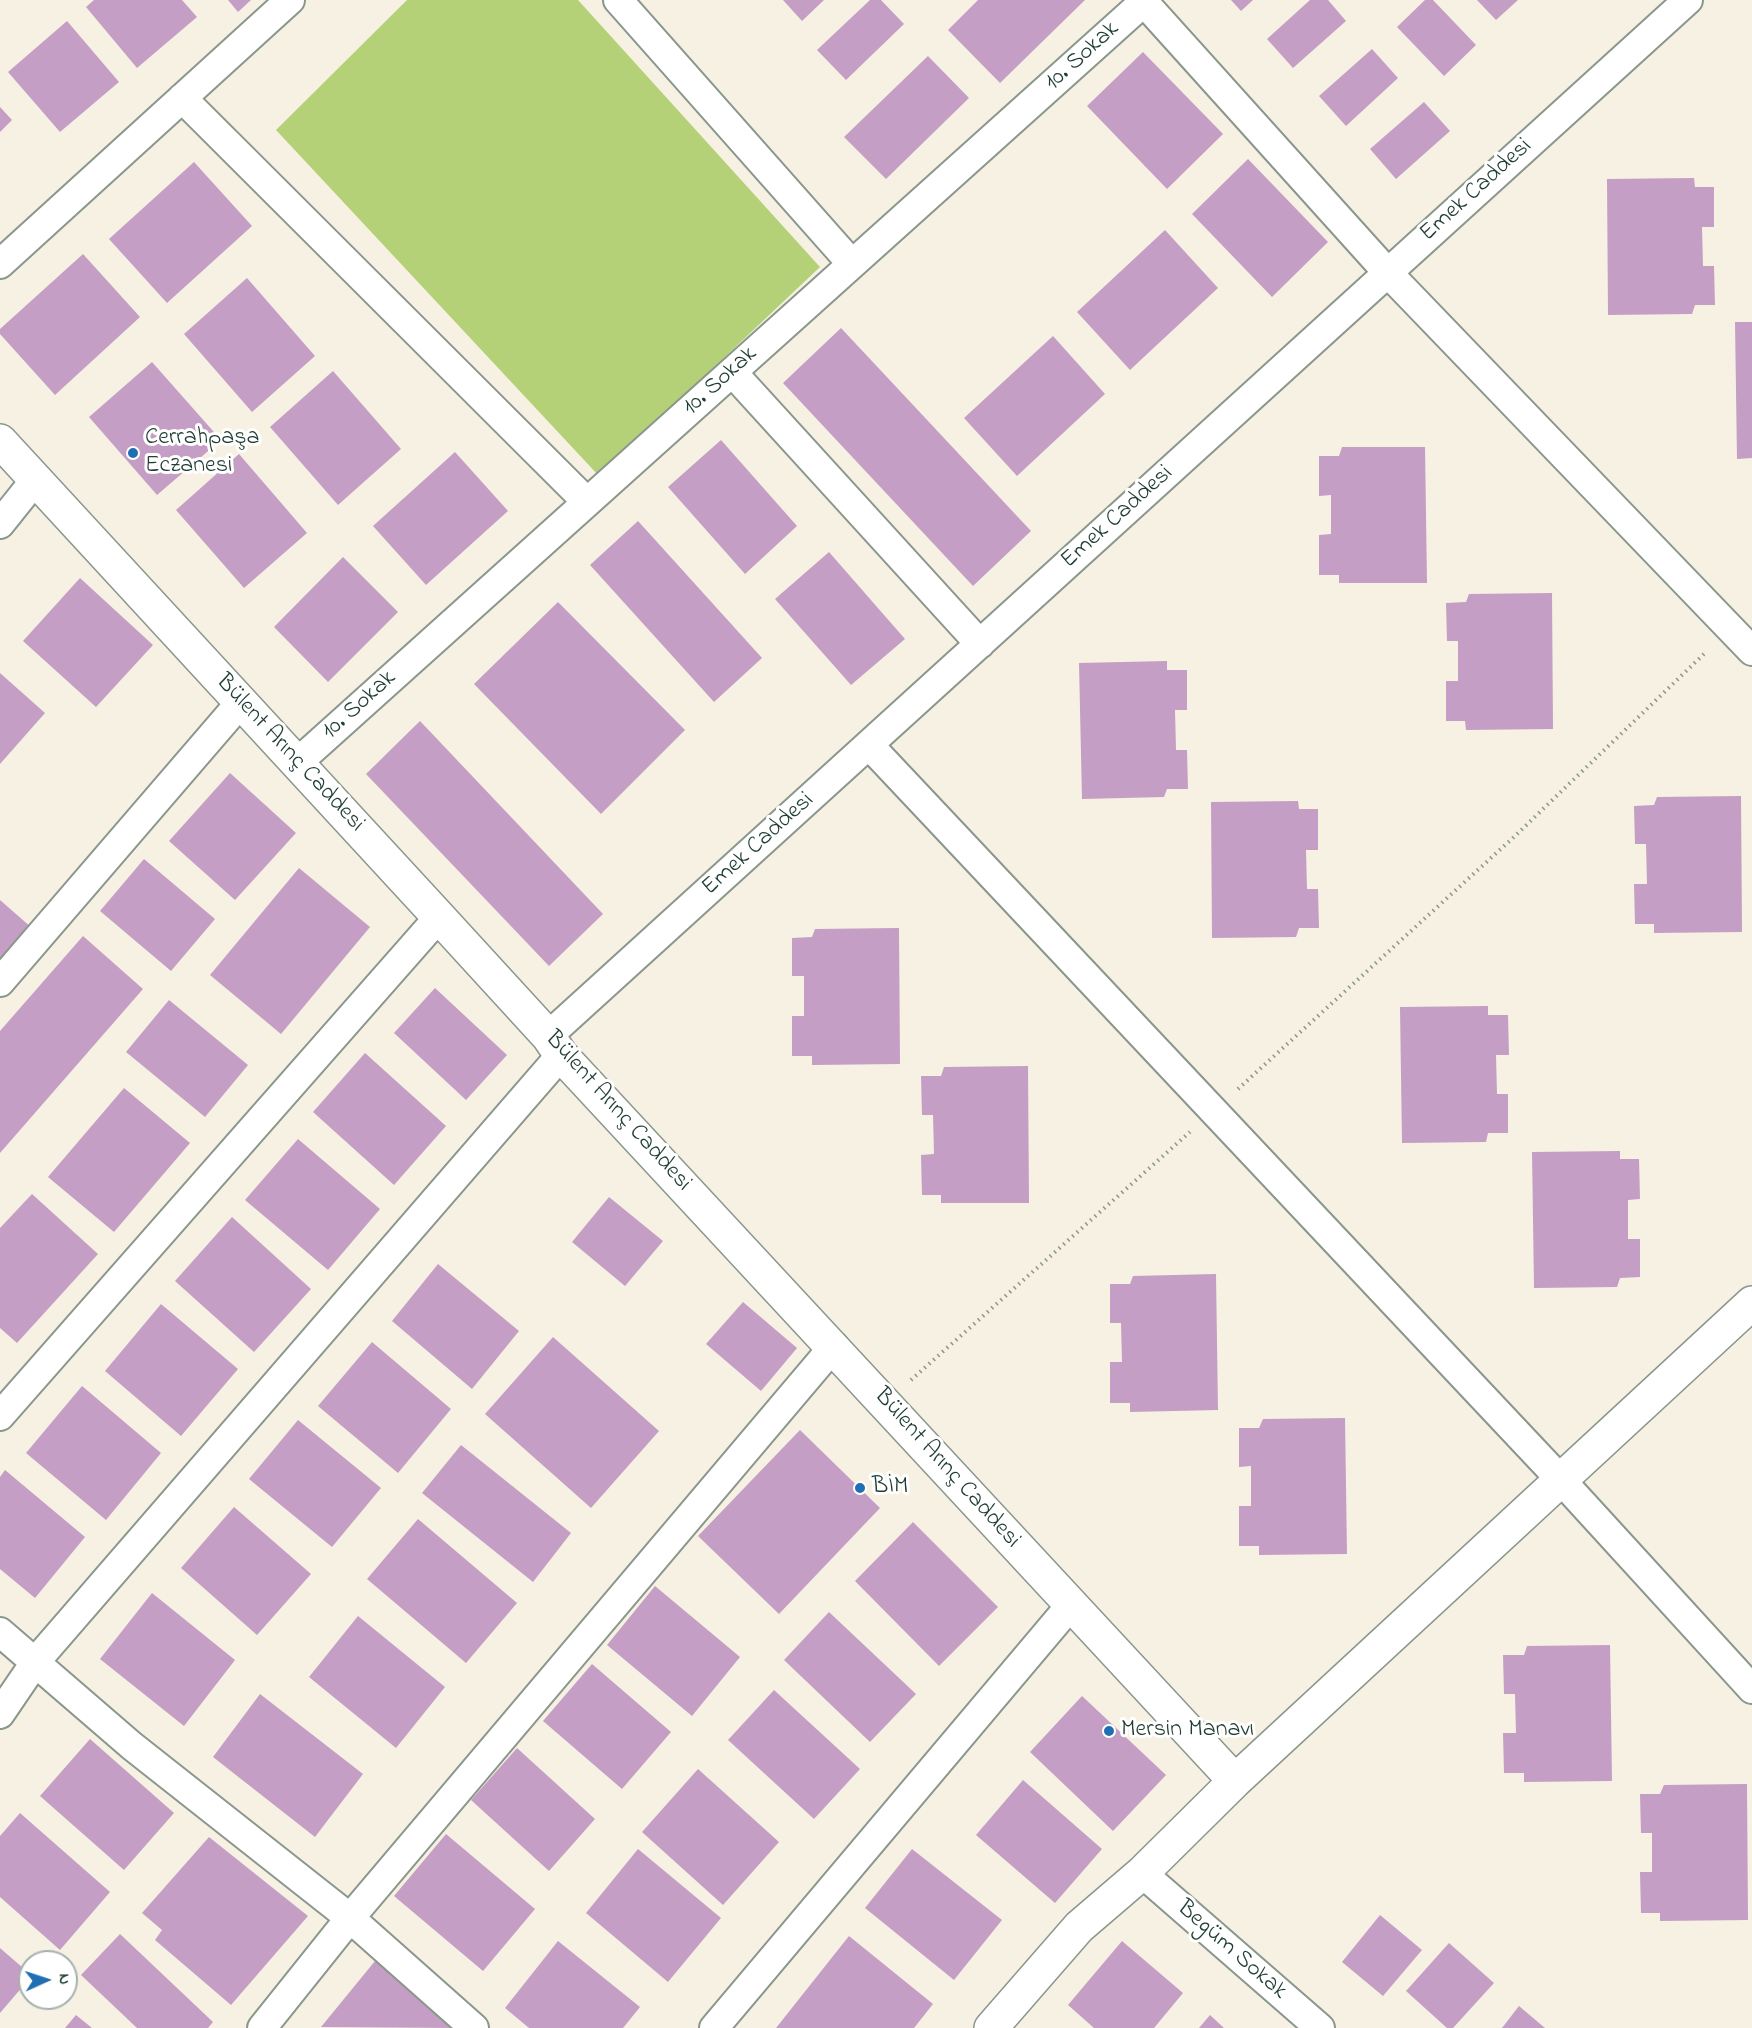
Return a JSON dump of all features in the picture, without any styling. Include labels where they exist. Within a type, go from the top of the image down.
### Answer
[{"type":"street","points":[[0,264],[290,0]]},
{"type":"street","points":[[618,0],[852,264]]},
{"type":"street","name":"Emek Caddesi","points":[[0,1714],[36,1661],[555,1046],[869,745],[1688,0]]},
{"type":"street","points":[[1144,1],[1388,273],[1752,651]]},
{"type":"street","name":"10. Sokak","points":[[297,763],[1144,1]]},
{"type":"street","points":[[182,98],[587,502]]},
{"type":"street","points":[[732,372],[980,644]]},
{"type":"street","name":"Bülent Arınç Caddesi","points":[[0,441],[555,1046],[886,1402],[1070,1606],[1235,1781]]},
{"type":"street","points":[[0,524],[36,479]]},
{"type":"street","points":[[0,981],[241,702]]},
{"type":"street","points":[[869,745],[1561,1480],[1752,1689]]},
{"type":"street","points":[[0,1416],[439,917]]},
{"type":"street","points":[[991,2028],[1079,1927],[1142,1873],[1235,1781],[1752,1303]]},
{"type":"street","points":[[262,2028],[350,1918],[834,1346]]},
{"type":"street","points":[[714,2028],[1070,1606]]},
{"type":"street","points":[[0,1632],[132,1746],[350,1918],[474,2028]]},
{"type":"street","name":"Begüm Sokak","points":[[1142,1873],[1320,2028]]},
{"type":"path","points":[[886,1402],[1214,1111],[1515,836],[1731,628]]},
{"type":"green space","points":[[407,0],[578,0],[820,267],[599,476],[276,130]]},
{"type":"building","points":[[94,0],[182,0],[197,17],[137,68],[86,7]]},
{"type":"building","points":[[228,0],[251,0],[238,12]]},
{"type":"building","points":[[783,0],[824,0],[802,21]]},
{"type":"building","points":[[870,0],[881,0],[904,24],[846,80],[817,50]]},
{"type":"building","points":[[978,0],[1085,0],[1000,83],[948,30]]},
{"type":"building","points":[[1231,0],[1253,0],[1241,11]]},
{"type":"building","points":[[1310,0],[1328,0],[1346,21],[1293,68],[1267,39]]},
{"type":"building","points":[[1425,0],[1433,0],[1476,45],[1444,76],[1397,27]]},
{"type":"building","points":[[1477,0],[1518,0],[1496,20]]},
{"type":"building","points":[[67,21],[119,82],[60,132],[8,72]]},
{"type":"building","points":[[1372,49],[1398,78],[1346,126],[1319,96]]},
{"type":"building","points":[[1143,52],[1223,134],[1167,189],[1087,106]]},
{"type":"building","points":[[928,56],[969,98],[886,179],[844,137]]},
{"type":"building","points":[[1424,102],[1450,131],[1396,179],[1370,149]]},
{"type":"building","points":[[0,107],[12,120],[0,132]]},
{"type":"building","points":[[1248,159],[1328,242],[1272,297],[1192,214]]},
{"type":"building","points":[[194,162],[252,226],[167,303],[109,239]]},
{"type":"building","points":[[1694,178],[1695,187],[1714,187],[1714,227],[1702,227],[1703,266],[1714,266],[1715,305],[1695,305],[1692,314],[1608,315],[1607,179]]},
{"type":"building","points":[[1165,230],[1218,288],[1130,370],[1077,312]]},
{"type":"building","points":[[83,254],[140,317],[55,395],[0,334],[0,329]]},
{"type":"building","points":[[247,278],[315,356],[252,412],[184,334]]},
{"type":"building","points":[[1735,322],[1752,322],[1752,458],[1737,459]]},
{"type":"building","points":[[841,328],[1031,531],[973,586],[783,383]]},
{"type":"building","points":[[1053,336],[1105,394],[1017,476],[964,418]]},
{"type":"building","points":[[152,362],[221,440],[157,495],[89,417]]},
{"type":"building","points":[[333,371],[401,449],[338,505],[270,427]]},
{"type":"building","points":[[721,440],[797,526],[745,574],[668,487]]},
{"type":"building","points":[[1342,447],[1425,447],[1427,583],[1339,583],[1339,575],[1319,575],[1319,535],[1331,534],[1331,495],[1319,496],[1319,456],[1339,456]]},
{"type":"building","points":[[455,452],[508,511],[426,585],[373,526]]},
{"type":"building","points":[[239,454],[307,533],[244,588],[176,510]]},
{"type":"building","points":[[638,521],[762,658],[714,702],[590,565]]},
{"type":"building","points":[[829,552],[905,639],[851,685],[775,599]]},
{"type":"building","points":[[343,557],[398,612],[328,682],[274,627]]},
{"type":"building","points":[[80,578],[153,645],[96,707],[23,641]]},
{"type":"building","points":[[1552,593],[1553,729],[1466,730],[1465,721],[1446,721],[1446,681],[1458,681],[1458,641],[1447,641],[1446,603],[1466,602],[1469,594]]},
{"type":"building","points":[[558,602],[685,730],[601,814],[474,684]]},
{"type":"building","points":[[1167,661],[1167,670],[1187,670],[1187,710],[1175,710],[1176,750],[1187,750],[1188,789],[1167,789],[1164,797],[1082,799],[1079,663]]},
{"type":"building","points":[[0,673],[45,713],[0,764]]},
{"type":"building","points":[[420,721],[603,914],[549,966],[366,774]]},
{"type":"building","points":[[230,773],[296,833],[235,900],[169,841]]},
{"type":"building","points":[[1741,796],[1742,932],[1654,933],[1654,924],[1635,924],[1634,884],[1647,884],[1646,844],[1635,844],[1634,806],[1654,805],[1657,797]]},
{"type":"building","points":[[1298,801],[1299,809],[1318,809],[1318,850],[1306,850],[1307,889],[1318,889],[1319,928],[1299,928],[1296,937],[1212,938],[1211,802]]},
{"type":"building","points":[[144,859],[215,919],[171,971],[100,911]]},
{"type":"building","points":[[299,868],[370,927],[281,1034],[210,975]]},
{"type":"building","points":[[0,900],[32,928],[0,964]]},
{"type":"building","points":[[899,928],[900,1064],[812,1065],[812,1056],[792,1056],[792,1016],[804,1016],[804,976],[792,976],[792,938],[812,937],[815,929]]},
{"type":"building","points":[[83,936],[143,989],[0,1153],[0,1031]]},
{"type":"building","points":[[435,988],[507,1055],[466,1100],[394,1033]]},
{"type":"building","points":[[169,1000],[248,1065],[205,1117],[126,1052]]},
{"type":"building","points":[[1488,1006],[1488,1015],[1508,1015],[1509,1055],[1496,1055],[1497,1094],[1508,1094],[1508,1133],[1488,1133],[1486,1142],[1402,1143],[1400,1007]]},
{"type":"building","points":[[365,1053],[446,1126],[394,1185],[313,1112]]},
{"type":"building","points":[[1028,1066],[1029,1203],[941,1203],[941,1195],[922,1195],[921,1155],[934,1154],[933,1115],[922,1115],[921,1076],[941,1076],[944,1067]]},
{"type":"building","points":[[124,1088],[190,1143],[114,1232],[48,1177]]},
{"type":"building","points":[[298,1139],[380,1209],[328,1270],[245,1200]]},
{"type":"building","points":[[1620,1151],[1620,1159],[1639,1159],[1640,1199],[1628,1200],[1628,1239],[1640,1239],[1640,1277],[1620,1278],[1617,1287],[1534,1288],[1532,1152]]},
{"type":"building","points":[[32,1194],[98,1254],[17,1343],[0,1328],[0,1228]]},
{"type":"building","points":[[609,1197],[663,1241],[625,1286],[572,1242]]},
{"type":"building","points":[[232,1217],[311,1289],[254,1352],[175,1281]]},
{"type":"building","points":[[438,1264],[519,1331],[472,1389],[392,1321]]},
{"type":"building","points":[[1216,1274],[1218,1410],[1130,1412],[1130,1403],[1110,1403],[1110,1362],[1122,1362],[1121,1323],[1110,1323],[1110,1284],[1130,1284],[1133,1276]]},
{"type":"building","points":[[743,1302],[797,1348],[761,1391],[706,1344]]},
{"type":"building","points":[[161,1304],[238,1369],[181,1436],[105,1371]]},
{"type":"building","points":[[553,1337],[659,1431],[591,1508],[485,1414]]},
{"type":"building","points":[[372,1342],[451,1409],[398,1473],[318,1406]]},
{"type":"building","points":[[82,1386],[161,1453],[106,1520],[26,1453]]},
{"type":"building","points":[[1345,1418],[1347,1554],[1259,1555],[1259,1546],[1239,1546],[1239,1506],[1251,1506],[1251,1466],[1239,1467],[1239,1428],[1259,1428],[1263,1419]]},
{"type":"building","points":[[298,1420],[381,1488],[332,1547],[249,1479]]},
{"type":"building","points":[[800,1430],[880,1508],[779,1614],[698,1536]]},
{"type":"building","points":[[461,1445],[571,1533],[533,1582],[422,1493]]},
{"type":"building","points":[[5,1470],[85,1537],[35,1598],[0,1569],[0,1477]]},
{"type":"building","points":[[234,1507],[311,1574],[257,1635],[181,1568]]},
{"type":"building","points":[[418,1519],[517,1603],[466,1663],[367,1579]]},
{"type":"building","points":[[913,1522],[998,1607],[939,1666],[855,1581]]},
{"type":"building","points":[[655,1586],[740,1657],[692,1716],[607,1645]]},
{"type":"building","points":[[152,1593],[235,1660],[184,1726],[100,1659]]},
{"type":"building","points":[[829,1612],[916,1694],[870,1742],[784,1660]]},
{"type":"building","points":[[358,1616],[445,1687],[396,1748],[309,1677]]},
{"type":"building","points":[[1610,1645],[1612,1781],[1524,1782],[1524,1773],[1504,1773],[1503,1733],[1516,1733],[1515,1694],[1504,1694],[1503,1655],[1524,1655],[1527,1646]]},
{"type":"building","points":[[592,1664],[671,1732],[622,1789],[543,1721]]},
{"type":"building","points":[[774,1690],[860,1769],[814,1819],[728,1740]]},
{"type":"building","points":[[260,1694],[363,1774],[315,1837],[213,1757]]},
{"type":"building","points":[[1082,1696],[1166,1775],[1113,1831],[1030,1752]]},
{"type":"building","points":[[90,1739],[174,1813],[124,1870],[40,1796]]},
{"type":"building","points":[[517,1748],[595,1819],[549,1871],[471,1800]]},
{"type":"building","points":[[698,1769],[779,1842],[723,1905],[642,1832]]},
{"type":"building","points":[[1023,1780],[1102,1849],[1055,1903],[976,1835]]},
{"type":"building","points":[[1747,1784],[1748,1920],[1660,1921],[1660,1913],[1641,1913],[1640,1872],[1652,1872],[1652,1833],[1641,1833],[1640,1794],[1660,1794],[1664,1785]]},
{"type":"building","points":[[20,1813],[110,1892],[60,1950],[0,1897],[0,1836]]},
{"type":"building","points":[[446,1834],[535,1909],[483,1971],[394,1896]]},
{"type":"building","points":[[209,1837],[308,1916],[231,2005],[155,1940],[162,1930],[142,1913]]},
{"type":"building","points":[[638,1849],[721,1918],[668,1982],[586,1913]]},
{"type":"building","points":[[912,1849],[1002,1920],[954,1980],[865,1908]]},
{"type":"building","points":[[1380,1915],[1422,1950],[1383,1996],[1342,1962]]},
{"type":"building","points":[[120,1934],[213,2022],[208,2028],[137,2028],[81,1975]]},
{"type":"building","points":[[849,1936],[933,2004],[914,2028],[776,2028]]},
{"type":"building","points":[[558,1941],[640,2007],[623,2028],[529,2028],[505,2008]]},
{"type":"building","points":[[1122,1941],[1183,1993],[1154,2028],[1094,2028],[1068,2005]]},
{"type":"building","points":[[1449,1943],[1494,1983],[1453,2028],[1447,2028],[1406,1991]]},
{"type":"building","points":[[0,1948],[18,1964],[18,1992],[0,2013]]},
{"type":"building","points":[[375,1961],[456,2028],[321,2027]]},
{"type":"building","points":[[1519,2006],[1545,2028],[1502,2028]]},
{"type":"building","points":[[76,2015],[92,2028],[65,2028]]},
{"type":"building","points":[[1210,2015],[1224,2028],[1199,2028]]},
{"type":"place","name":"Cerrahpaşa Eczanesi","points":[[133,453]]},
{"type":"place","name":"BİM","points":[[860,1488]]},
{"type":"place","name":"Mersin Manavı","points":[[1109,1731]]}]
